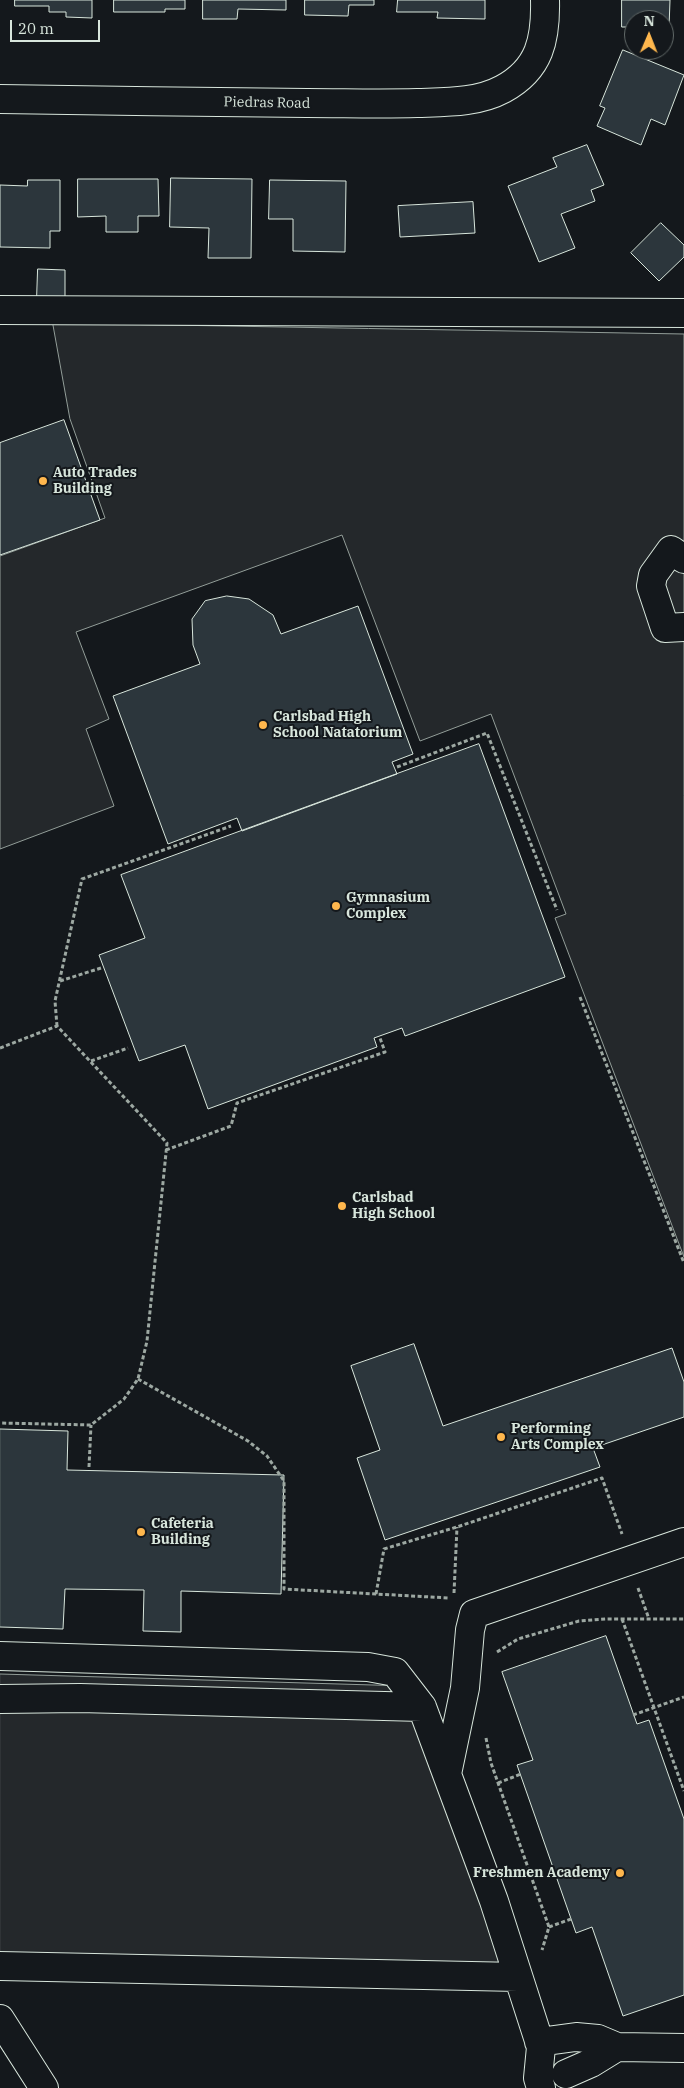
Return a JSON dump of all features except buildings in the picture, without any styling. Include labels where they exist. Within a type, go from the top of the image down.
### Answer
[{"type":"street","name":"Piedras Road","points":[[0,100],[385,104],[451,102],[491,94],[504,89],[526,72],[537,58],[544,39],[545,0]]},
{"type":"street","points":[[0,310],[684,313]]},
{"type":"street","points":[[678,554],[653,575],[651,586],[665,628],[684,627]]},
{"type":"street","points":[[447,1774],[465,1688],[470,1630],[474,1614],[684,1542]]},
{"type":"street","points":[[0,1656],[368,1667],[396,1672],[422,1707],[494,1901],[540,2044],[569,2081],[617,2046]]},
{"type":"street","points":[[0,1698],[80,1698],[422,1707]]},
{"type":"street","points":[[0,1966],[518,1977]]},
{"type":"street","points":[[0,2018],[44,2088]]},
{"type":"street","points":[[540,2044],[576,2037],[598,2039],[617,2046],[684,2048]]},
{"type":"street","points":[[540,2044],[538,2078],[541,2088]]},
{"type":"path","points":[[397,767],[487,733],[557,910]]},
{"type":"path","points":[[0,1423],[91,1425],[124,1399],[138,1379],[147,1341],[167,1143],[57,1026],[54,1001],[82,879],[231,826]]},
{"type":"path","points":[[59,982],[101,968]]},
{"type":"path","points":[[580,996],[684,1263]]},
{"type":"path","points":[[0,1048],[57,1026]]},
{"type":"path","points":[[166,1150],[231,1126],[237,1103],[385,1052],[380,1038]]},
{"type":"path","points":[[91,1061],[128,1048]]},
{"type":"path","points":[[138,1379],[248,1441],[267,1456],[284,1481],[284,1589],[454,1598]]},
{"type":"path","points":[[89,1467],[91,1425]]},
{"type":"path","points":[[376,1594],[384,1549],[458,1527],[602,1478],[623,1536]]},
{"type":"path","points":[[622,1619],[684,1791]]},
{"type":"path","points":[[492,1655],[518,1639],[579,1621],[684,1619]]},
{"type":"path","points":[[633,1715],[684,1697]]},
{"type":"path","points":[[485,1736],[498,1783],[549,1927],[540,1955]]},
{"type":"path","points":[[498,1783],[521,1774]]},
{"type":"path","points":[[549,1927],[571,1919]]},
{"type":"shaded area","points":[[53,323],[684,334],[684,1257],[555,918],[566,914],[491,714],[420,741],[342,535],[76,632],[109,719],[86,729],[114,806],[0,849],[0,556],[105,518],[70,419]]},
{"type":"shaded area","points":[[0,1674],[407,1686],[518,1977],[0,1966]]},
{"type":"place","name":"Auto Trades Building","points":[[43,481]]},
{"type":"place","name":"Carlsbad High School Natatorium","points":[[263,725]]},
{"type":"place","name":"Gymnasium Complex","points":[[336,906]]},
{"type":"place","name":"Carlsbad High School","points":[[342,1206]]},
{"type":"place","name":"Performing Arts Complex","points":[[501,1437]]},
{"type":"place","name":"Cafeteria Building","points":[[141,1532]]},
{"type":"place","name":"Freshmen Academy","points":[[620,1873]]}]
